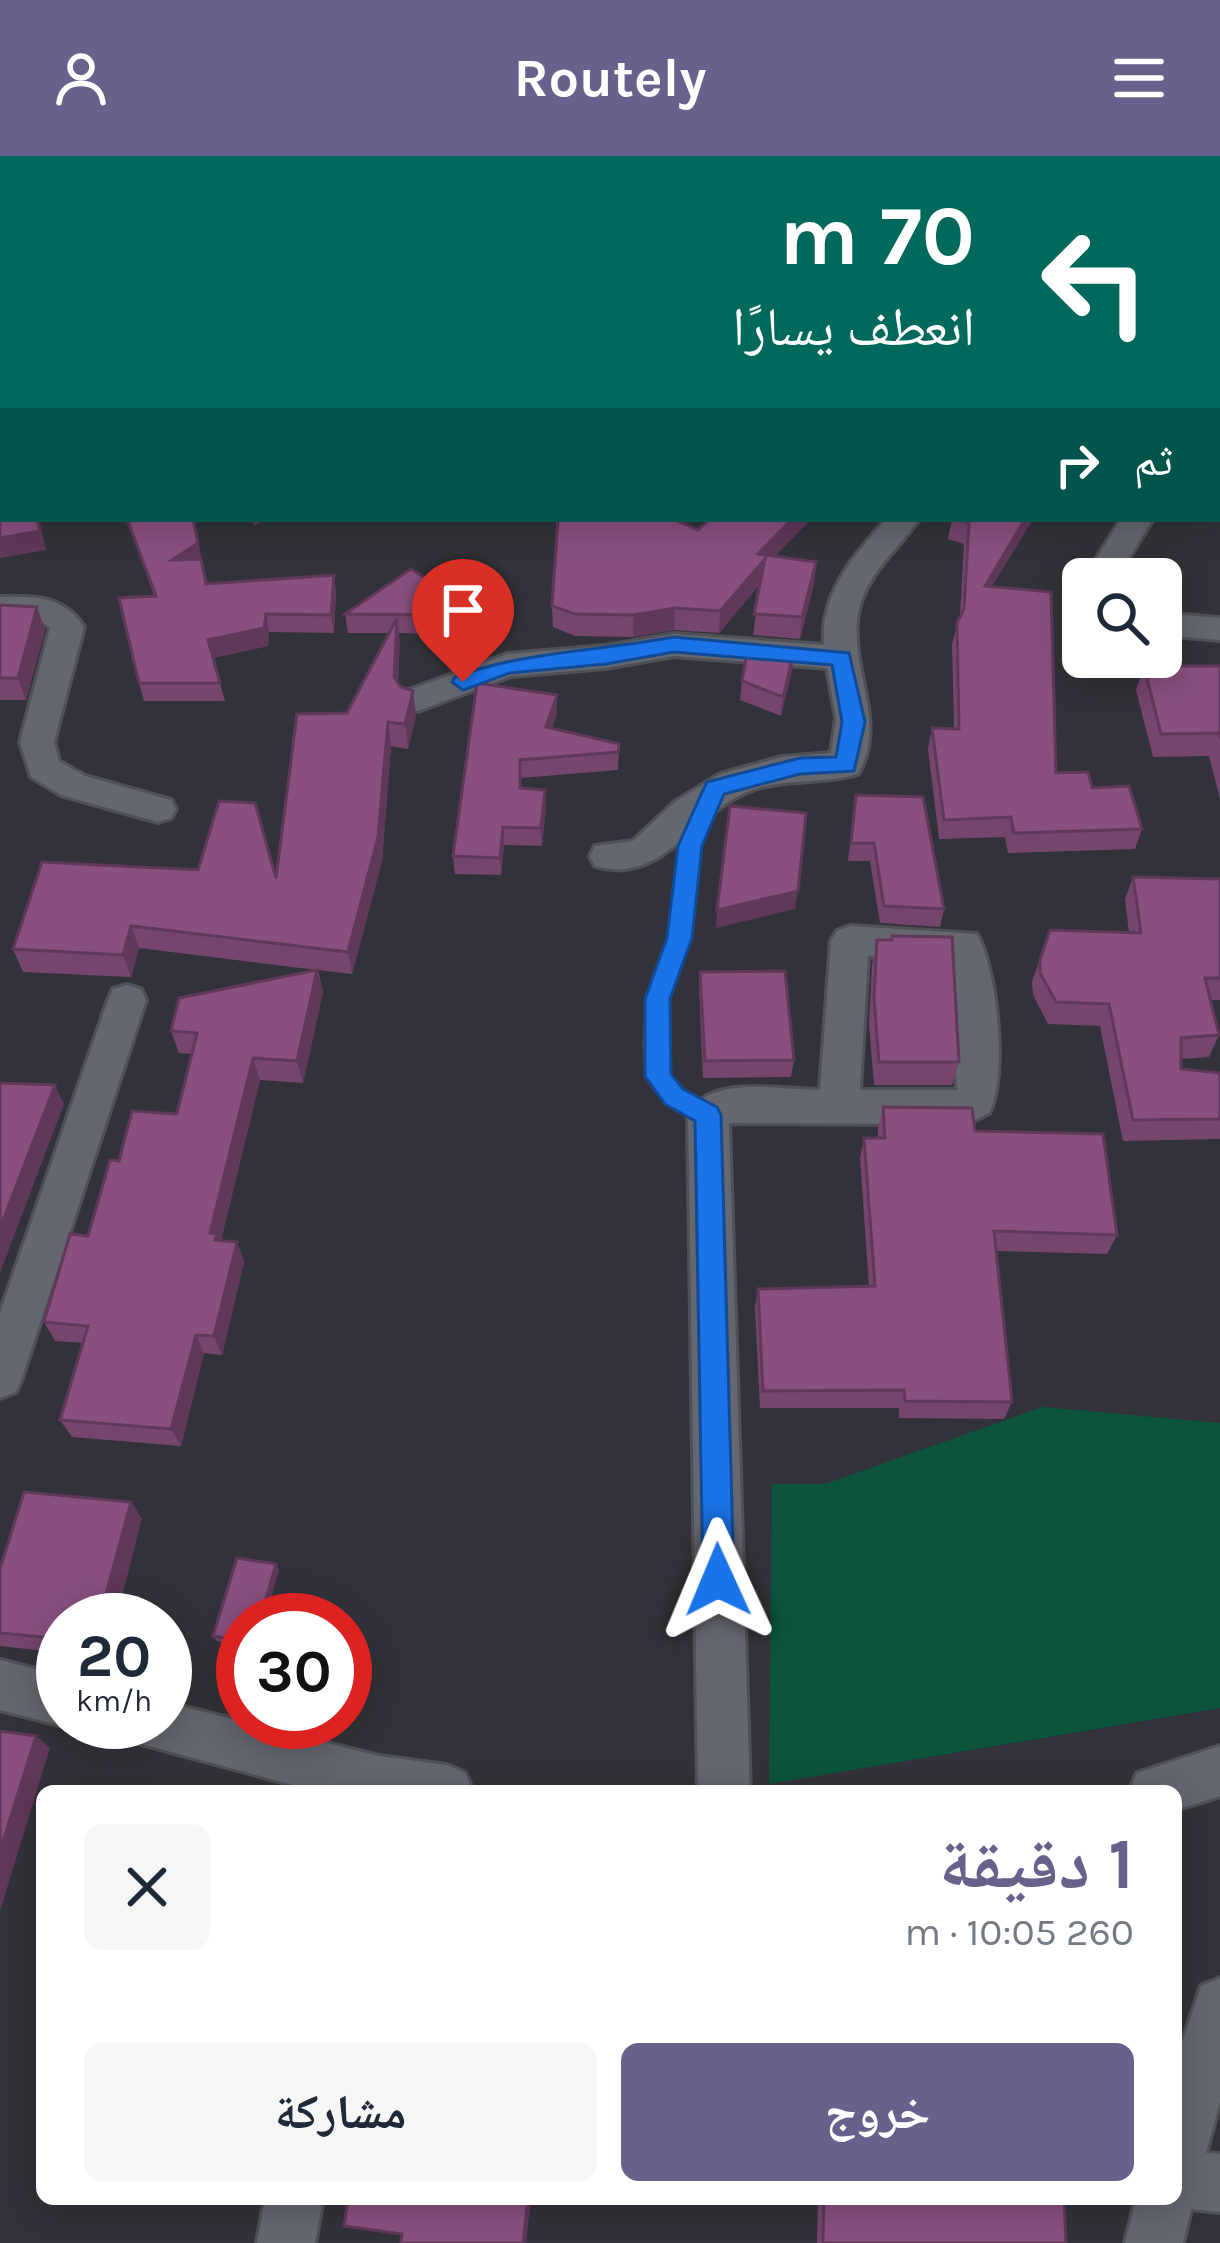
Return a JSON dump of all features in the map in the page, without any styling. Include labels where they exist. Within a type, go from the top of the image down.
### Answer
[{"type":"street","points":[[608,856],[643,854],[688,806],[715,788],[800,766],[846,765],[854,722],[842,658],[841,613],[849,590],[901,522]]},
{"type":"street","points":[[1113,558],[1135,522]]},
{"type":"street","points":[[0,608],[58,613],[67,627],[38,742],[44,768],[74,786],[158,809]]},
{"type":"street","points":[[1182,625],[1220,628]]},
{"type":"street","points":[[418,699],[507,665],[606,657],[674,645],[842,658]]},
{"type":"street","points":[[724,1785],[708,1115],[719,1106],[838,1107],[968,1107],[975,1101],[980,1079],[970,956],[964,944],[857,939],[848,944],[838,1107]]},
{"type":"street","points":[[0,1378],[127,1000]]},
{"type":"street","points":[[0,1685],[36,1694]]},
{"type":"street","points":[[192,1735],[374,1785]]},
{"type":"street","points":[[1176,1785],[1220,1772]]},
{"type":"street","points":[[1182,2136],[1220,2005]]},
{"type":"street","points":[[1182,2180],[1220,2183]]},
{"type":"street","points":[[286,2243],[293,2205]]},
{"type":"street","points":[[1154,2243],[1164,2205]]},
{"type":"lane","points":[[708,1115],[674,1096],[658,1076],[655,1035],[658,999],[680,938],[690,846],[715,788]]},
{"type":"green space","points":[[1043,1407],[1220,1423],[1220,1708],[769,1784],[772,1484],[825,1484]]},
{"type":"building","points":[[0,522],[38,522],[40,531],[0,538]]},
{"type":"building","points":[[128,522],[194,522],[198,543],[172,560],[201,559],[206,584],[334,575],[331,615],[266,614],[264,628],[208,640],[220,683],[139,683],[119,598],[156,596]]},
{"type":"building","points":[[558,522],[680,522],[698,530],[707,522],[789,522],[758,554],[816,562],[802,617],[754,614],[765,559],[720,611],[675,608],[634,615],[575,614],[552,606]]},
{"type":"building","points":[[1023,522],[985,586],[1051,592],[1056,773],[1088,772],[1092,788],[1129,786],[1142,829],[1014,833],[1011,817],[944,820],[932,728],[959,729],[957,623],[964,609],[969,523]]},
{"type":"building","points":[[411,569],[438,586],[432,615],[345,614]]},
{"type":"building","points":[[0,605],[37,607],[18,678],[0,678]]},
{"type":"building","points":[[397,618],[394,677],[401,687],[413,691],[405,724],[388,722],[378,837],[348,952],[131,926],[123,955],[13,949],[42,862],[198,870],[219,801],[255,803],[276,878],[297,714],[347,713]]},
{"type":"building","points":[[748,647],[794,651],[783,697],[742,681]]},
{"type":"building","points":[[1182,666],[1220,666],[1220,738],[1219,733],[1161,734],[1147,678],[1182,678]]},
{"type":"building","points":[[477,683],[557,695],[546,727],[619,744],[618,752],[520,760],[520,788],[545,790],[541,828],[503,827],[500,858],[453,856]]},
{"type":"building","points":[[856,795],[923,797],[944,909],[884,906],[874,843],[851,843]]},
{"type":"building","points":[[730,806],[806,813],[798,891],[717,910]]},
{"type":"building","points":[[1133,877],[1220,879],[1220,978],[1205,978],[1219,1035],[1181,1038],[1181,1069],[1220,1073],[1220,1119],[1133,1120],[1109,1004],[1056,1002],[1040,973],[1050,930],[1141,933]]},
{"type":"building","points":[[892,936],[952,937],[959,1062],[879,1062],[874,998],[877,940],[892,940]]},
{"type":"building","points":[[317,970],[297,1061],[253,1058],[210,1233],[217,1234],[215,1240],[237,1242],[214,1336],[196,1335],[171,1429],[60,1420],[88,1326],[44,1322],[70,1234],[88,1236],[110,1160],[119,1161],[132,1111],[177,1114],[197,1033],[171,1031],[179,998]]},
{"type":"building","points":[[785,971],[794,1060],[705,1061],[700,972]]},
{"type":"building","points":[[0,1083],[55,1085],[0,1228]]},
{"type":"building","points":[[883,1107],[972,1108],[975,1131],[1103,1134],[1117,1235],[994,1231],[1012,1402],[905,1401],[904,1390],[763,1391],[758,1289],[875,1286],[864,1138],[885,1138]]},
{"type":"building","points":[[24,1492],[131,1502],[106,1593],[36,1593],[36,1636],[0,1633],[0,1569]]},
{"type":"building","points":[[237,1558],[276,1564],[268,1593],[226,1593]]},
{"type":"building","points":[[0,1731],[36,1736],[0,1851]]},
{"type":"building","points":[[347,2205],[527,2205],[523,2243],[401,2243],[402,2234],[344,2226]]},
{"type":"building","points":[[824,2205],[1064,2205],[1066,2243],[823,2243]]},
{"type":"route","points":[[463,682],[507,665],[606,657],[674,645],[842,658],[854,722],[846,765],[800,766],[715,788],[690,846],[680,938],[658,999],[658,1076],[674,1096],[708,1115],[718,1580]]}]
